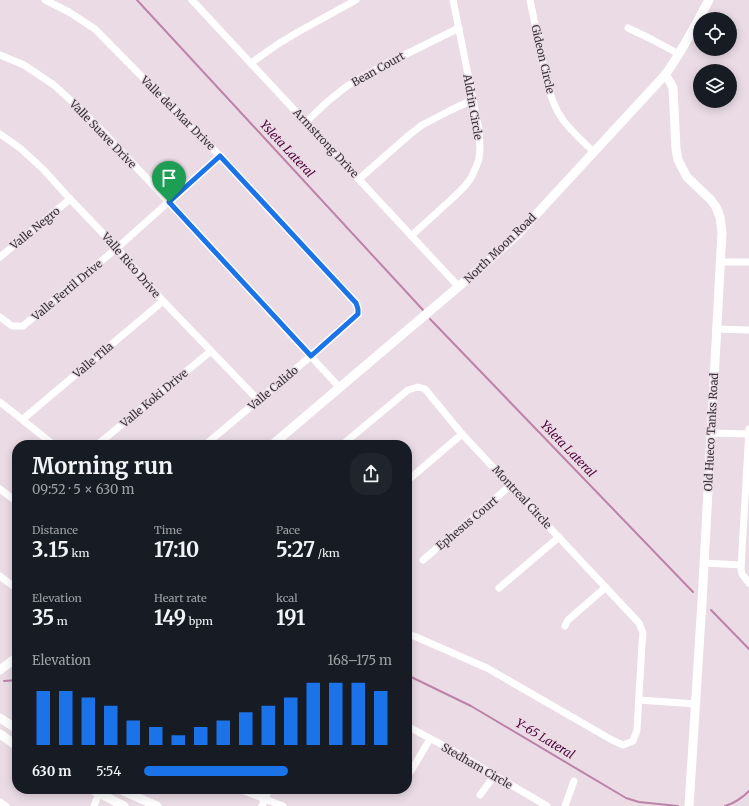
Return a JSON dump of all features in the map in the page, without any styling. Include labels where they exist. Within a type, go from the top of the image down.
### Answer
[{"type":"street","name":"Valle del Mar Drive","points":[[45,0],[69,12],[95,29],[220,156],[356,303],[358,314]]},
{"type":"street","name":"Armstrong Drive","points":[[192,0],[459,287]]},
{"type":"street","points":[[251,63],[278,44],[356,0]]},
{"type":"street","name":"Aldrin Circle","points":[[411,236],[464,187],[474,173],[479,159],[479,129],[453,0]]},
{"type":"street","name":"Gideon Circle","points":[[530,0],[548,88],[554,103],[563,120],[594,152]]},
{"type":"street","name":"North Moon Road","points":[[278,440],[459,287],[519,233],[665,75],[679,54],[709,0]]},
{"type":"street","name":"Bean Court","points":[[306,122],[347,86],[413,50],[459,28]]},
{"type":"street","points":[[628,28],[679,54]]},
{"type":"street","name":"Valle Suave Drive","points":[[0,55],[24,65],[54,85],[102,131],[340,388]]},
{"type":"street","name":"Old Hueco Tanks Road","points":[[665,75],[673,88],[676,149],[678,160],[687,176],[714,203],[720,217],[722,232],[689,806]]},
{"type":"street","points":[[358,179],[422,125],[472,100]]},
{"type":"street","name":"Valle Rico Drive","points":[[0,134],[20,148],[43,169],[117,248],[162,301],[259,401]]},
{"type":"street","name":"Valle Fertil Drive","points":[[0,317],[12,326],[23,326],[117,248],[220,156]]},
{"type":"street","name":"Valle Negro","points":[[0,257],[70,199]]},
{"type":"street","points":[[720,262],[749,262]]},
{"type":"street","name":"Valle Tila","points":[[23,420],[162,301]]},
{"type":"street","name":"Valle Calido","points":[[211,440],[259,401],[358,314]]},
{"type":"street","points":[[716,329],[749,330]]},
{"type":"street","name":"Valle Koki Drive","points":[[103,440],[211,351]]},
{"type":"street","name":"Montreal Circle","points":[[348,440],[408,390],[418,387],[425,389],[462,434],[639,623],[642,633],[638,730],[633,740],[623,745],[487,668],[412,636]]},
{"type":"street","points":[[0,402],[48,440]]},
{"type":"street","points":[[749,429],[747,502],[741,565],[742,574],[749,583]]},
{"type":"street","points":[[711,433],[749,434]]},
{"type":"street","points":[[412,477],[462,434]]},
{"type":"street","name":"Ephesus Court","points":[[423,560],[511,485]]},
{"type":"street","points":[[0,489],[12,498]]},
{"type":"street","points":[[499,588],[559,537]]},
{"type":"street","points":[[704,563],[741,565]]},
{"type":"street","points":[[0,576],[12,585]]},
{"type":"street","points":[[565,626],[568,620],[606,587]]},
{"type":"street","points":[[0,670],[12,660]]},
{"type":"street","points":[[639,700],[696,704]]},
{"type":"street","points":[[0,718],[12,726]]},
{"type":"street","name":"Stedham Circle","points":[[412,729],[462,756],[547,806]]},
{"type":"street","points":[[0,734],[12,742]]},
{"type":"street","points":[[412,769],[430,739]]},
{"type":"street","points":[[480,795],[494,776]]},
{"type":"street","points":[[565,806],[574,781]]},
{"type":"street","points":[[94,806],[95,794]]},
{"type":"street","points":[[101,794],[124,806]]},
{"type":"street","points":[[130,794],[157,806]]},
{"type":"street","points":[[248,794],[264,803],[283,806]]},
{"type":"street","points":[[0,802],[6,806]]},
{"type":"waterway","name":"Ysleta Lateral","points":[[137,0],[423,310]]},
{"type":"waterway","name":"Ysleta Lateral","points":[[430,319],[693,592]]},
{"type":"waterway","name":"Ysleta Lateral","points":[[711,610],[749,649]]},
{"type":"waterway","name":"Y-65 Lateral","points":[[412,677],[471,706],[626,798],[639,802],[678,806]]},
{"type":"waterway","name":"Y-65 Lateral","points":[[4,681],[12,680]]},
{"type":"waterway","name":"Y-65 Lateral","points":[[725,806],[738,800],[749,791]]},
{"type":"route","points":[[220,156],[356,303],[358,314],[311,356],[169,202],[220,156]]}]
